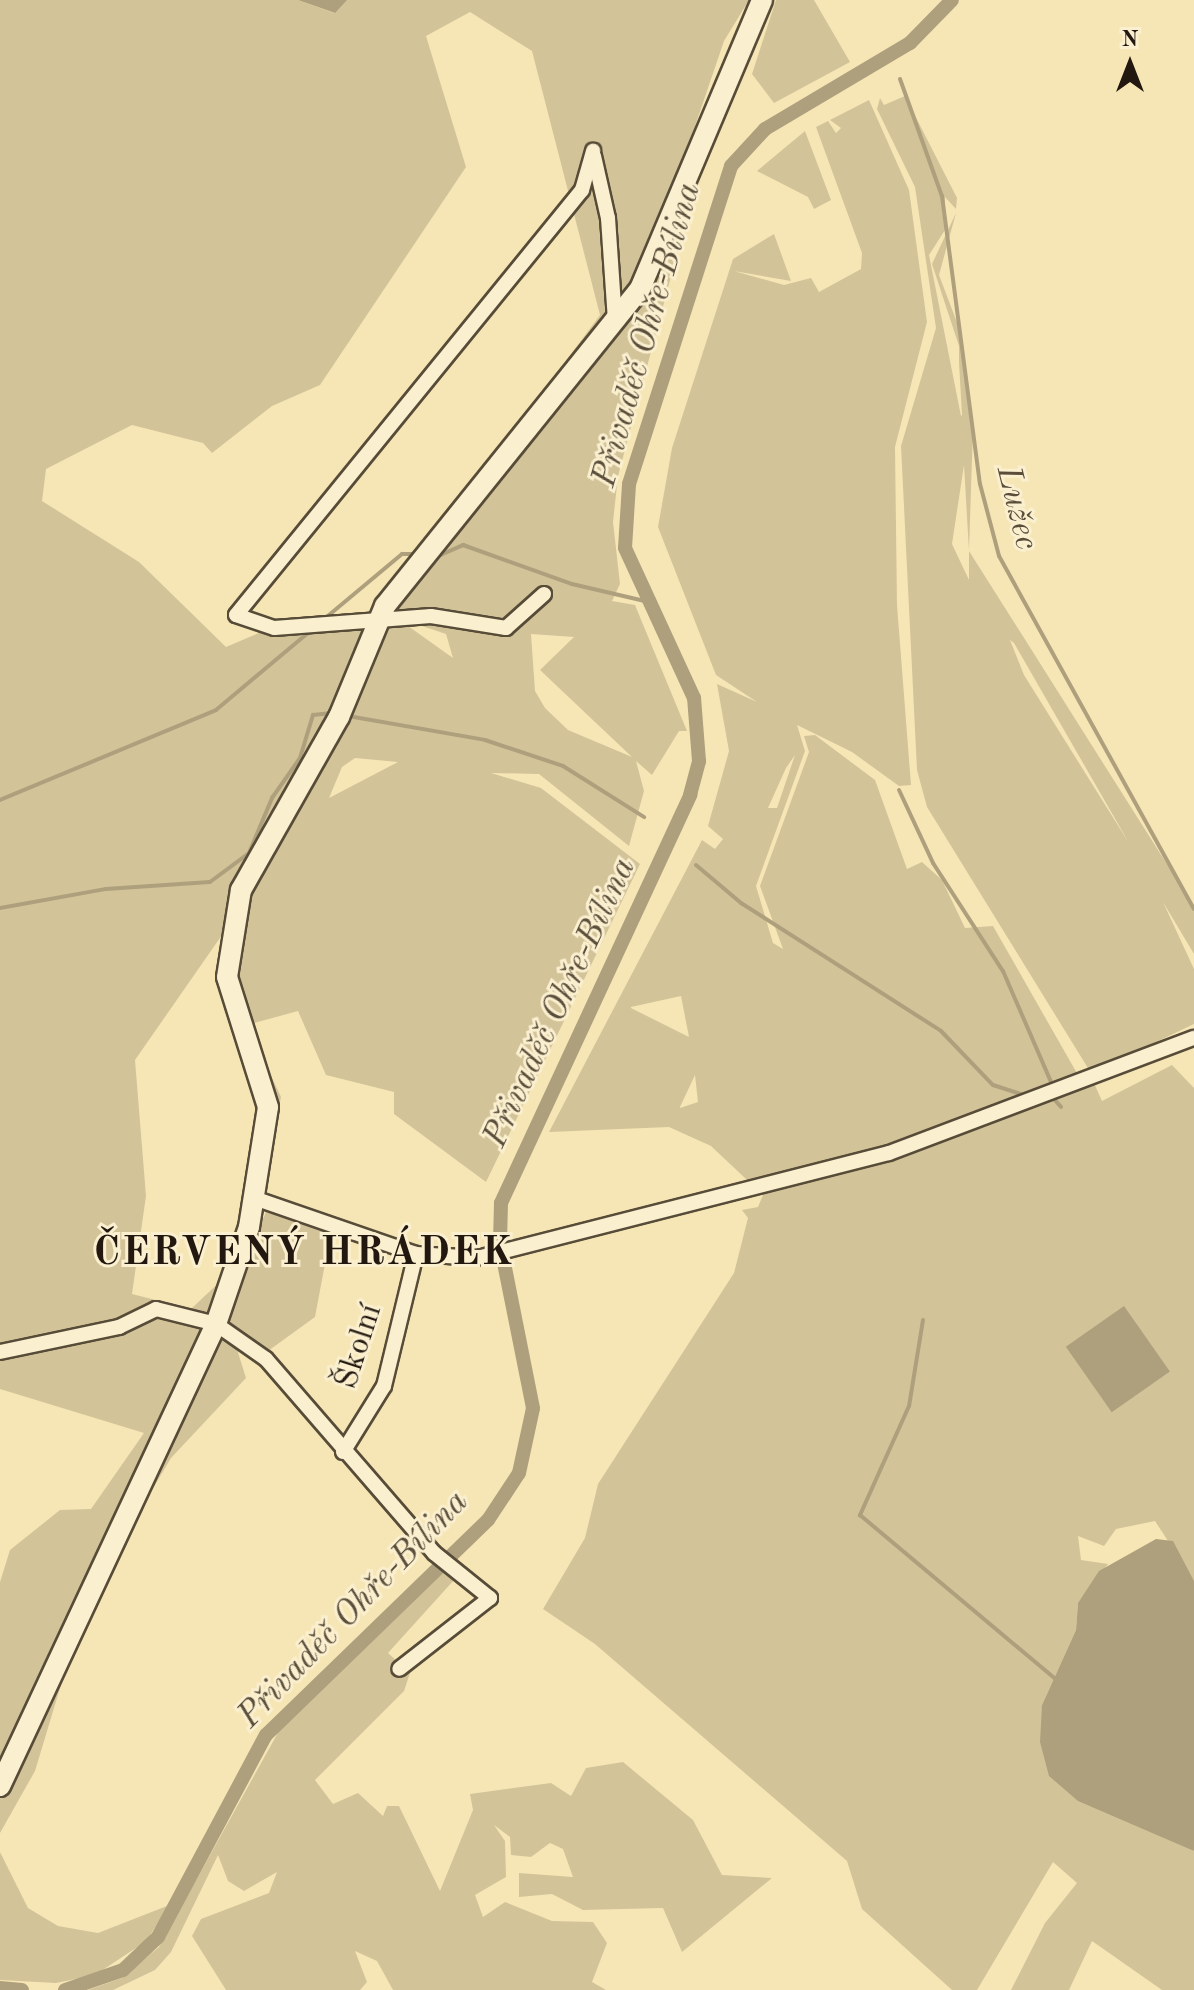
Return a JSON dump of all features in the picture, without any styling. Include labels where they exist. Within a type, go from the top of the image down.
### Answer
[{"type":"street","points":[[0,1786],[216,1324],[254,1198],[268,1107],[227,977],[233,923],[241,890],[343,709],[380,617],[467,498],[640,289],[762,0]]},
{"type":"street","points":[[544,594],[506,628],[431,616],[380,617],[274,628],[236,615],[582,190],[593,151],[608,218],[615,320]]},
{"type":"street","points":[[254,1198],[416,1254],[487,1256],[889,1153],[1018,1101],[1194,1038]]},
{"type":"street","name":"Školní","points":[[343,1452],[384,1386],[416,1254]]},
{"type":"street","points":[[0,1352],[119,1327],[156,1309],[216,1324],[266,1359],[343,1452],[434,1553],[456,1574],[490,1598],[399,1669]]},
{"type":"shaded area","points":[[0,0],[298,0],[334,13],[346,0],[749,0],[724,41],[628,323],[686,220],[618,476],[613,522],[620,584],[612,601],[635,605],[687,731],[679,731],[652,775],[636,761],[644,791],[629,846],[539,774],[491,773],[541,788],[640,864],[486,1182],[394,1114],[394,1092],[326,1075],[298,1011],[247,1025],[281,1097],[248,1253],[266,1212],[331,1232],[315,1317],[268,1351],[230,1327],[246,1378],[171,1458],[130,1527],[105,1539],[35,1771],[0,1833],[0,1582],[10,1550],[60,1510],[91,1509],[144,1433],[0,1389]],"holes":[[[470,12],[532,51],[600,315],[380,611],[280,624],[226,647],[139,562],[42,501],[46,469],[132,425],[203,443],[212,453],[272,406],[320,385],[466,167],[426,36]],[[410,622],[446,634],[453,658],[408,626]],[[531,634],[574,637],[540,670],[632,757],[568,730],[545,708],[535,691]],[[355,758],[398,762],[329,798],[342,767]],[[222,935],[261,1140],[227,1275],[191,1309],[132,1294],[146,1196],[135,1060]]]},
{"type":"shaded area","points":[[298,0],[347,0],[335,13]]},
{"type":"shaded area","points":[[776,0],[814,0],[850,62],[774,103],[752,74]]},
{"type":"shaded area","points":[[905,96],[957,198],[956,209],[945,197],[945,230],[929,255],[961,416],[959,346],[932,264],[956,213],[939,275],[961,333],[973,428],[969,551],[1194,907],[1194,954],[1163,902],[1194,969],[1194,1024],[1091,1073],[927,807],[917,770],[901,446],[936,328],[915,187],[877,109],[880,98],[884,105]],"holes":[[[964,465],[969,551],[969,580],[952,544]],[[1010,640],[1014,643],[1129,843],[1024,675]]]},
{"type":"shaded area","points":[[869,100],[909,190],[927,322],[895,447],[897,605],[911,785],[899,786],[852,752],[797,725],[805,751],[756,886],[773,943],[783,949],[760,886],[809,752],[804,736],[815,735],[875,780],[907,869],[922,862],[942,880],[965,928],[993,926],[1078,1075],[1094,1083],[1102,1101],[1172,1065],[1194,1088],[1194,1581],[1155,1521],[1116,1529],[1104,1546],[1078,1536],[1081,1560],[1108,1564],[1078,1603],[1076,1630],[1042,1705],[1152,1829],[1194,1851],[1194,1990],[1162,1990],[1092,1941],[1069,1990],[1011,1990],[1045,1923],[1077,1883],[1053,1862],[977,1990],[952,1990],[862,1909],[847,1861],[595,1644],[543,1609],[585,1538],[598,1484],[734,1273],[748,1218],[742,1210],[758,1207],[763,1195],[711,1146],[669,1127],[549,1132],[702,840],[715,849],[723,839],[708,826],[729,751],[717,684],[757,702],[716,675],[658,527],[672,448],[733,259],[774,234],[791,281],[734,271],[784,285],[811,278],[819,292],[861,269],[862,253],[816,127],[828,121],[836,133],[841,128],[830,120]],"holes":[[[795,755],[777,808],[768,808],[786,768]],[[681,996],[689,1037],[631,1008]],[[695,1075],[698,1102],[680,1108]]]},
{"type":"shaded area","points":[[805,131],[831,200],[814,209],[808,197],[757,171]]},
{"type":"shaded area","points":[[1124,1306],[1170,1372],[1112,1412],[1066,1347]]},
{"type":"shaded area","points":[[1156,1539],[1173,1541],[1194,1581],[1194,1851],[1078,1801],[1049,1776],[1040,1742],[1042,1705],[1076,1630],[1078,1603],[1099,1571]]},
{"type":"shaded area","points":[[442,1570],[454,1580],[388,1653],[410,1673],[404,1691],[315,1780],[333,1804],[358,1793],[383,1816],[387,1806],[399,1806],[440,1891],[473,1810],[470,1794],[551,1783],[571,1796],[586,1768],[623,1762],[693,1820],[722,1875],[772,1878],[682,1952],[663,1908],[583,1910],[552,1894],[519,1897],[519,1873],[573,1877],[563,1849],[550,1843],[531,1857],[511,1855],[510,1837],[494,1825],[505,1841],[506,1877],[475,1895],[483,1917],[505,1902],[552,1921],[593,1922],[607,1943],[592,1982],[606,1990],[393,1990],[377,1961],[355,1951],[367,1982],[360,1990],[226,1990],[192,1936],[201,1919],[269,1893],[277,1872],[244,1891],[228,1881],[218,1855],[171,1952],[155,1970],[113,1990],[88,1990],[122,1978],[159,1947],[280,1729]]},
{"type":"shaded area","points":[[0,1852],[28,1908],[58,1926],[98,1933],[172,1904],[145,1942],[95,1975],[56,1983],[0,1980]]},
{"type":"waterway","name":"Přivaděč Ohře-Bílina","points":[[65,1990],[123,1970],[158,1937],[266,1735],[488,1520],[519,1473],[533,1408],[500,1243],[501,1203],[690,795],[699,761],[694,698],[625,548],[629,484],[731,166],[765,129],[910,43],[952,0]]},
{"type":"waterway","name":"Lužec","points":[[900,79],[942,196],[980,484],[999,556],[1194,909]]},
{"type":"waterway","points":[[436,557],[463,545],[572,584],[649,602]]},
{"type":"waterway","points":[[323,620],[402,554],[418,554]]},
{"type":"waterway","points":[[0,800],[216,710],[310,631]]},
{"type":"waterway","points":[[0,908],[106,889],[210,882],[249,853],[272,798],[300,758],[313,715],[332,713]]},
{"type":"waterway","points":[[348,716],[485,740],[563,766],[644,817]]},
{"type":"waterway","points":[[899,790],[933,863],[1003,971],[1054,1089]]},
{"type":"waterway","points":[[696,865],[741,903],[941,1031],[993,1085],[1026,1096]]},
{"type":"waterway","points":[[1053,1098],[1061,1107]]},
{"type":"waterway","points":[[923,1320],[909,1406],[860,1515],[1058,1681]]},
{"type":"waterway","name":"Přivaděč Ohře-Bílina","points":[[0,1988],[22,1990]]},
{"type":"district","name":"ČERVENÝ HRÁDEK","points":[[304,1254]]}]
